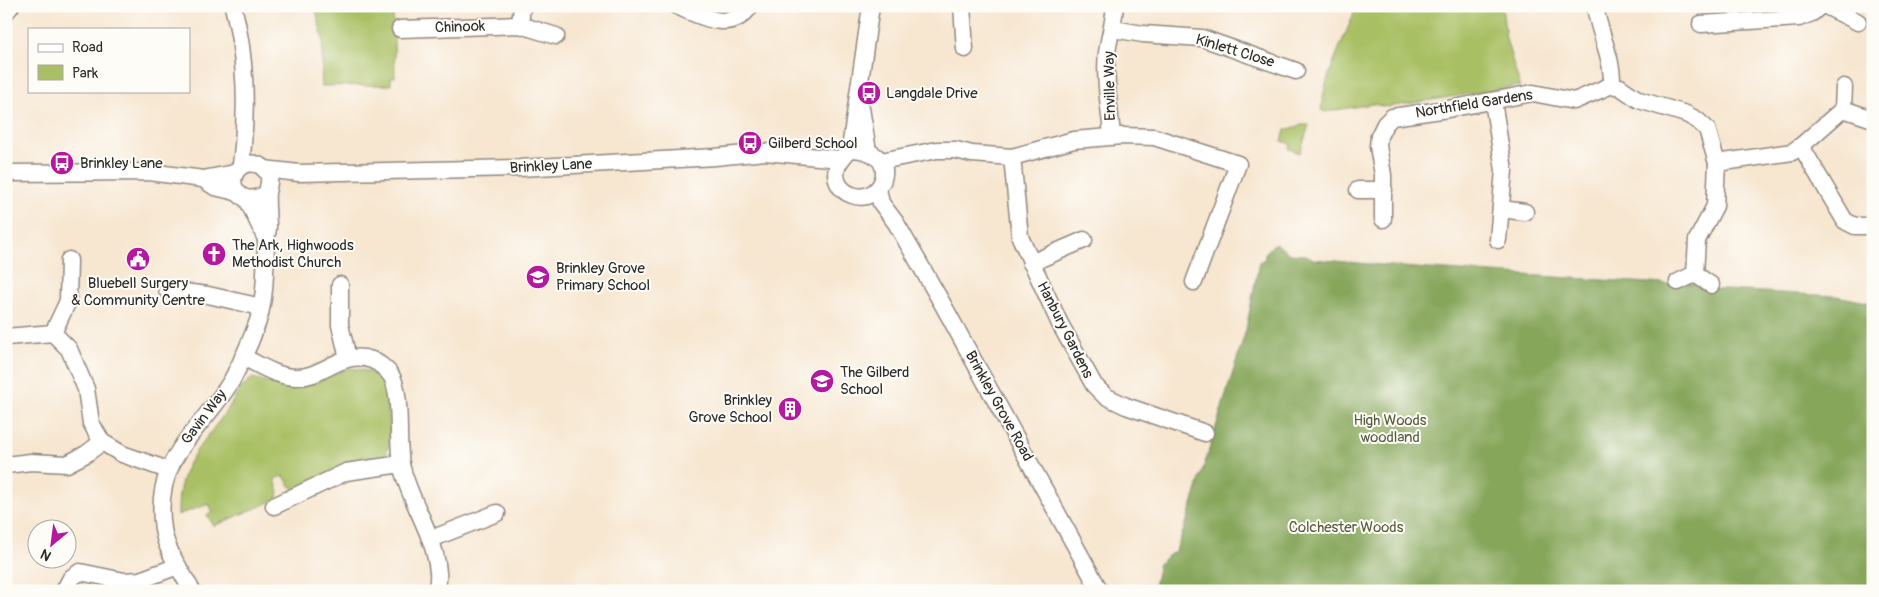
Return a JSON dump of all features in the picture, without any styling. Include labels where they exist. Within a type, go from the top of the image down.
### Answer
[{"type":"street","points":[[6,12],[11,6]]},
{"type":"street","points":[[234,6],[241,36],[245,82],[245,127],[249,168]]},
{"type":"street","points":[[520,25],[522,6]]},
{"type":"street","points":[[677,6],[718,22],[734,19],[746,13],[750,6]]},
{"type":"street","points":[[871,6],[858,94],[842,160],[840,186],[845,192],[854,196],[862,197],[872,194],[909,156]]},
{"type":"street","points":[[962,6],[965,49]]},
{"type":"street","name":"Enville Way","points":[[1112,136],[1107,53],[1115,6]]},
{"type":"street","points":[[1595,6],[1598,23],[1609,53],[1612,85],[1620,87],[1639,100],[1686,114],[1697,120],[1707,129],[1717,163],[1715,206],[1697,240],[1695,274]]},
{"type":"street","points":[[1701,24],[1727,14],[1798,18],[1812,13],[1820,6]]},
{"type":"street","points":[[1826,6],[1858,22]]},
{"type":"street","name":"Chinook","points":[[400,29],[520,25],[556,36]]},
{"type":"street","name":"Kinlett Close","points":[[1112,29],[1143,34],[1202,38],[1296,71]]},
{"type":"street","name":"Northfield Gardens","points":[[1383,219],[1384,190],[1378,146],[1379,136],[1384,124],[1392,117],[1533,93],[1574,101],[1612,85]]},
{"type":"street","points":[[1717,163],[1792,152],[1843,109],[1844,87]]},
{"type":"street","points":[[858,94],[875,156],[884,170],[881,184]]},
{"type":"street","points":[[1493,101],[1504,170],[1498,240]]},
{"type":"street","points":[[1843,109],[1873,119]]},
{"type":"street","points":[[842,160],[875,156],[909,156],[937,150],[956,150],[972,154],[1012,157],[1074,140],[1112,136],[1154,136],[1238,164],[1194,282]]},
{"type":"street","points":[[1801,146],[1845,221],[1855,226],[1873,226]]},
{"type":"street","name":"Brinkley Lane","points":[[6,173],[149,172],[203,178],[249,168],[299,173],[520,168],[715,157],[765,152],[842,160]]},
{"type":"street","name":"Hanbury Gardens","points":[[1012,157],[1020,237],[1060,324],[1094,385],[1105,396],[1126,406],[1205,433]]},
{"type":"street","points":[[249,168],[269,180],[266,239]]},
{"type":"street","points":[[249,168],[233,182],[266,239]]},
{"type":"street","name":"Brinkley Lane","points":[[203,178],[215,187],[258,198],[268,190],[299,173]]},
{"type":"street","name":"Brinkley Grove Road","points":[[881,184],[881,203],[896,223],[942,303],[1100,591]]},
{"type":"street","points":[[1358,190],[1384,190]]},
{"type":"street","points":[[862,197],[874,211],[896,223]]},
{"type":"street","points":[[1501,209],[1525,212]]},
{"type":"street","name":"Gavin Way","points":[[192,591],[178,566],[163,530],[163,488],[168,470],[179,450],[231,380],[243,357],[258,320],[266,270],[266,239]]},
{"type":"street","points":[[1031,263],[1084,240]]},
{"type":"street","points":[[54,333],[68,301],[69,260]]},
{"type":"street","points":[[1678,282],[1695,274]]},
{"type":"street","points":[[1695,274],[1711,285]]},
{"type":"street","points":[[340,286],[340,325],[348,358]]},
{"type":"street","points":[[167,290],[208,295],[260,307]]},
{"type":"street","points":[[6,337],[54,333]]},
{"type":"street","points":[[54,333],[69,349],[86,389],[91,423],[102,442],[122,454],[168,470]]},
{"type":"street","points":[[243,357],[285,376],[299,377],[348,358],[360,357],[372,360],[382,366],[392,378],[396,393],[401,464],[416,508],[431,539],[438,572],[437,591]]},
{"type":"street","points":[[6,465],[31,462],[67,464],[86,454],[102,442]]},
{"type":"street","points":[[274,506],[346,472],[401,464]]},
{"type":"street","points":[[431,539],[498,514]]},
{"type":"street","points":[[64,591],[71,578],[80,572],[124,581],[140,580],[178,566]]},
{"type":"green space","points":[[315,6],[393,6],[395,77],[391,77],[391,85],[321,86],[323,40]]},
{"type":"green space","points":[[1357,6],[1502,6],[1506,39],[1520,86],[1388,107],[1372,104],[1325,112],[1321,110],[1326,83]]},
{"type":"green space","points":[[1309,125],[1300,153],[1289,149],[1290,144],[1282,141],[1285,130]]},
{"type":"green space","name":"High Woods woodland","points":[[1275,243],[1290,254],[1306,255],[1313,259],[1415,268],[1680,285],[1695,283],[1709,289],[1836,296],[1873,303],[1873,591],[1153,591],[1159,563],[1176,550],[1186,524],[1246,330],[1259,262],[1265,259],[1265,253]]},
{"type":"green space","points":[[350,368],[371,373],[377,377],[385,389],[390,433],[385,456],[296,490],[290,486],[284,476],[275,479],[279,493],[277,499],[214,526],[207,515],[213,512],[209,504],[178,515],[181,484],[185,471],[198,449],[248,381],[253,378],[290,388],[311,384]]},
{"type":"place","name":"Langdale Drive","points":[[869,93]]},
{"type":"place","name":"Gilberd School","points":[[750,143]]},
{"type":"place","name":"Brinkley Lane","points":[[62,163]]},
{"type":"place","name":"The Ark, Highwoods Methodist Church","points":[[214,254]]},
{"type":"place","name":"Bluebell Surgery & Community Centre","points":[[138,259]]},
{"type":"place","name":"Brinkley Grove Primary School","points":[[538,277]]},
{"type":"place","name":"The Gilberd School","points":[[822,381]]},
{"type":"place","name":"Brinkley Grove School","points":[[790,409]]},
{"type":"park label","name":"Colchester Woods","points":[[1346,527]]}]
